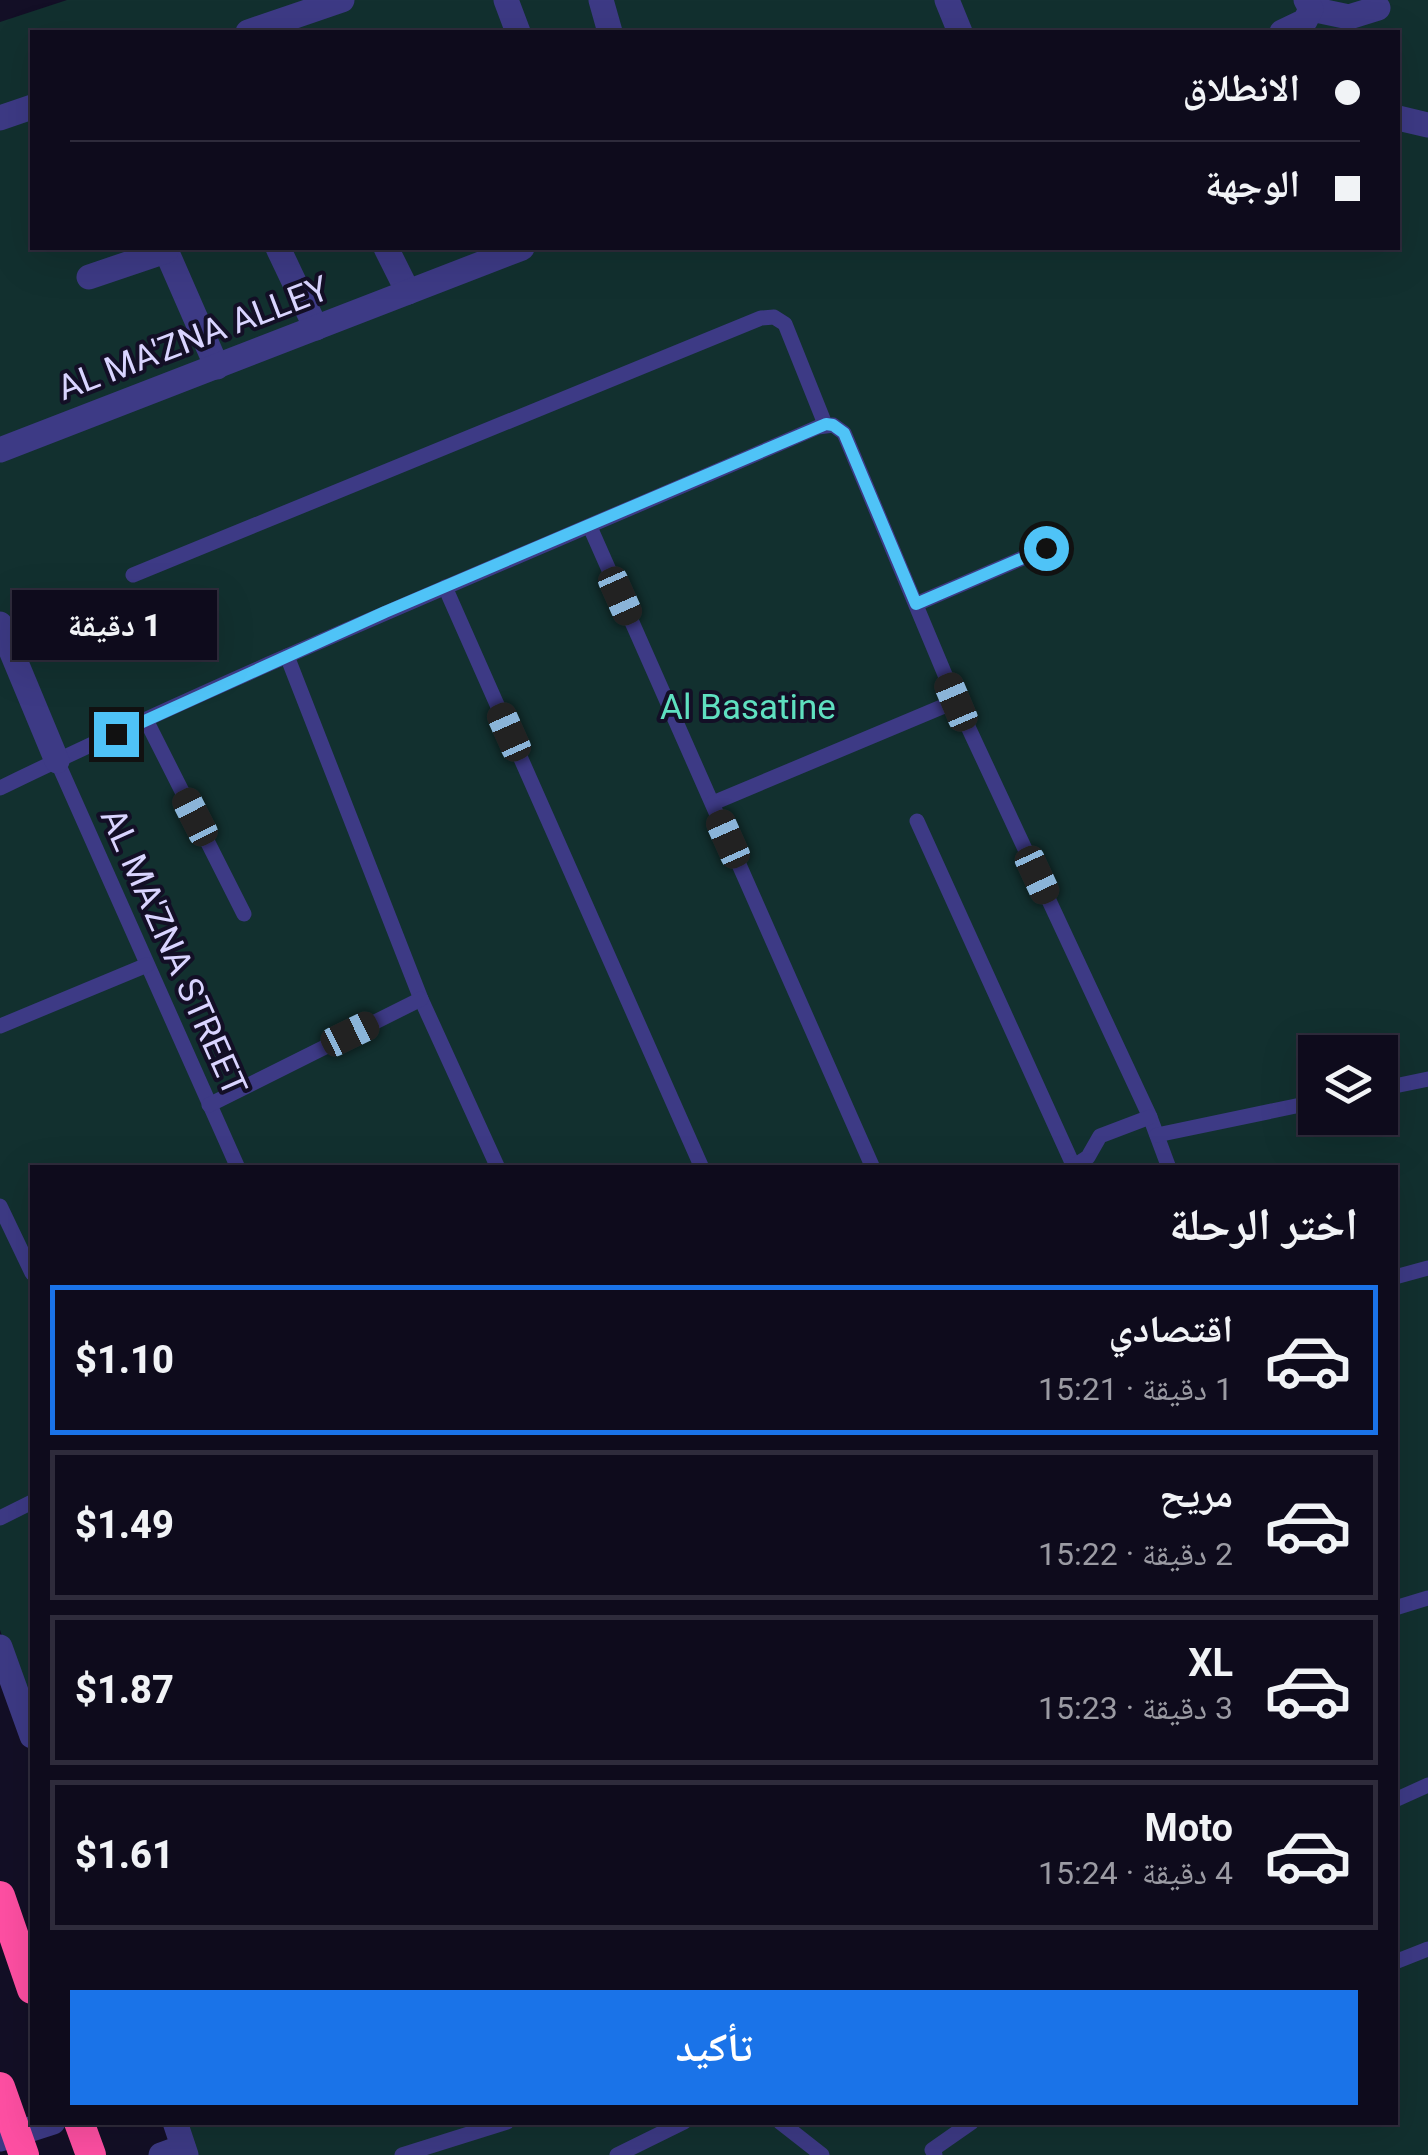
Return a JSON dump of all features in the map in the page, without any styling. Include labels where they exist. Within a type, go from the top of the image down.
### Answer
[{"type":"highway","points":[[0,1896],[30,1983]]},
{"type":"highway","points":[[0,2087],[24,2155]]},
{"type":"highway","points":[[80,2125],[91,2155]]},
{"type":"street","points":[[254,30],[342,0]]},
{"type":"street","points":[[506,0],[517,30]]},
{"type":"street","points":[[600,0],[609,30]]},
{"type":"street","points":[[947,0],[959,30]]},
{"type":"street","points":[[1286,30],[1305,21],[1309,4],[1353,25],[1378,8]]},
{"type":"street","points":[[0,118],[30,108]]},
{"type":"street","points":[[1400,118],[1428,125]]},
{"type":"street","points":[[90,277],[163,250]]},
{"type":"street","points":[[166,250],[218,366]]},
{"type":"street","points":[[279,250],[316,328]]},
{"type":"street","points":[[387,250],[408,292]]},
{"type":"street","name":"AL MA'ZNA ALLEY","points":[[0,450],[517,250]]},
{"type":"street","points":[[0,624],[56,761]]},
{"type":"street","points":[[0,1648],[30,1730]]},
{"type":"street","points":[[0,2139],[44,2125]]},
{"type":"lane","points":[[133,575],[760,318],[774,317],[785,324],[826,424]]},
{"type":"lane","points":[[0,788],[444,587],[826,424],[833,425],[844,433],[956,702],[1169,1165]]},
{"type":"lane","points":[[590,527],[872,1165]]},
{"type":"lane","points":[[916,604],[1046,548]]},
{"type":"lane","points":[[444,587],[701,1165]]},
{"type":"lane","points":[[288,656],[421,999],[497,1165]]},
{"type":"lane","points":[[712,803],[956,702]]},
{"type":"lane","points":[[146,720],[244,914]]},
{"type":"lane","name":"AL MA'ZNA STREET","points":[[56,761],[237,1165]]},
{"type":"lane","points":[[917,822],[1072,1165]]},
{"type":"lane","points":[[0,1026],[148,966]]},
{"type":"lane","points":[[209,1105],[421,999]]},
{"type":"lane","points":[[1398,1085],[1428,1079]]},
{"type":"lane","points":[[1157,1135],[1298,1106]]},
{"type":"lane","points":[[1076,1165],[1091,1154],[1100,1136],[1150,1117]]},
{"type":"lane","points":[[0,1206],[30,1268]]},
{"type":"lane","points":[[1398,1275],[1428,1268]]},
{"type":"lane","points":[[0,1518],[30,1503]]},
{"type":"lane","points":[[1398,1607],[1428,1598]]},
{"type":"lane","points":[[1398,1799],[1428,1785]]},
{"type":"lane","points":[[1398,1961],[1428,1949]]},
{"type":"lane","points":[[402,2155],[498,2125]]},
{"type":"lane","points":[[618,2155],[678,2125]]},
{"type":"lane","points":[[784,2125],[822,2155]]},
{"type":"lane","points":[[935,2155],[932,2150],[968,2125]]},
{"type":"green space","name":"Al Basatine","points":[[67,0],[1428,0],[1428,2155],[186,2155],[176,2125],[1398,2125],[1398,1165],[30,1165],[30,1716],[0,1630],[0,22]]},
{"type":"route","points":[[116,734],[385,612],[826,424],[844,433],[916,604],[1046,548]]}]
